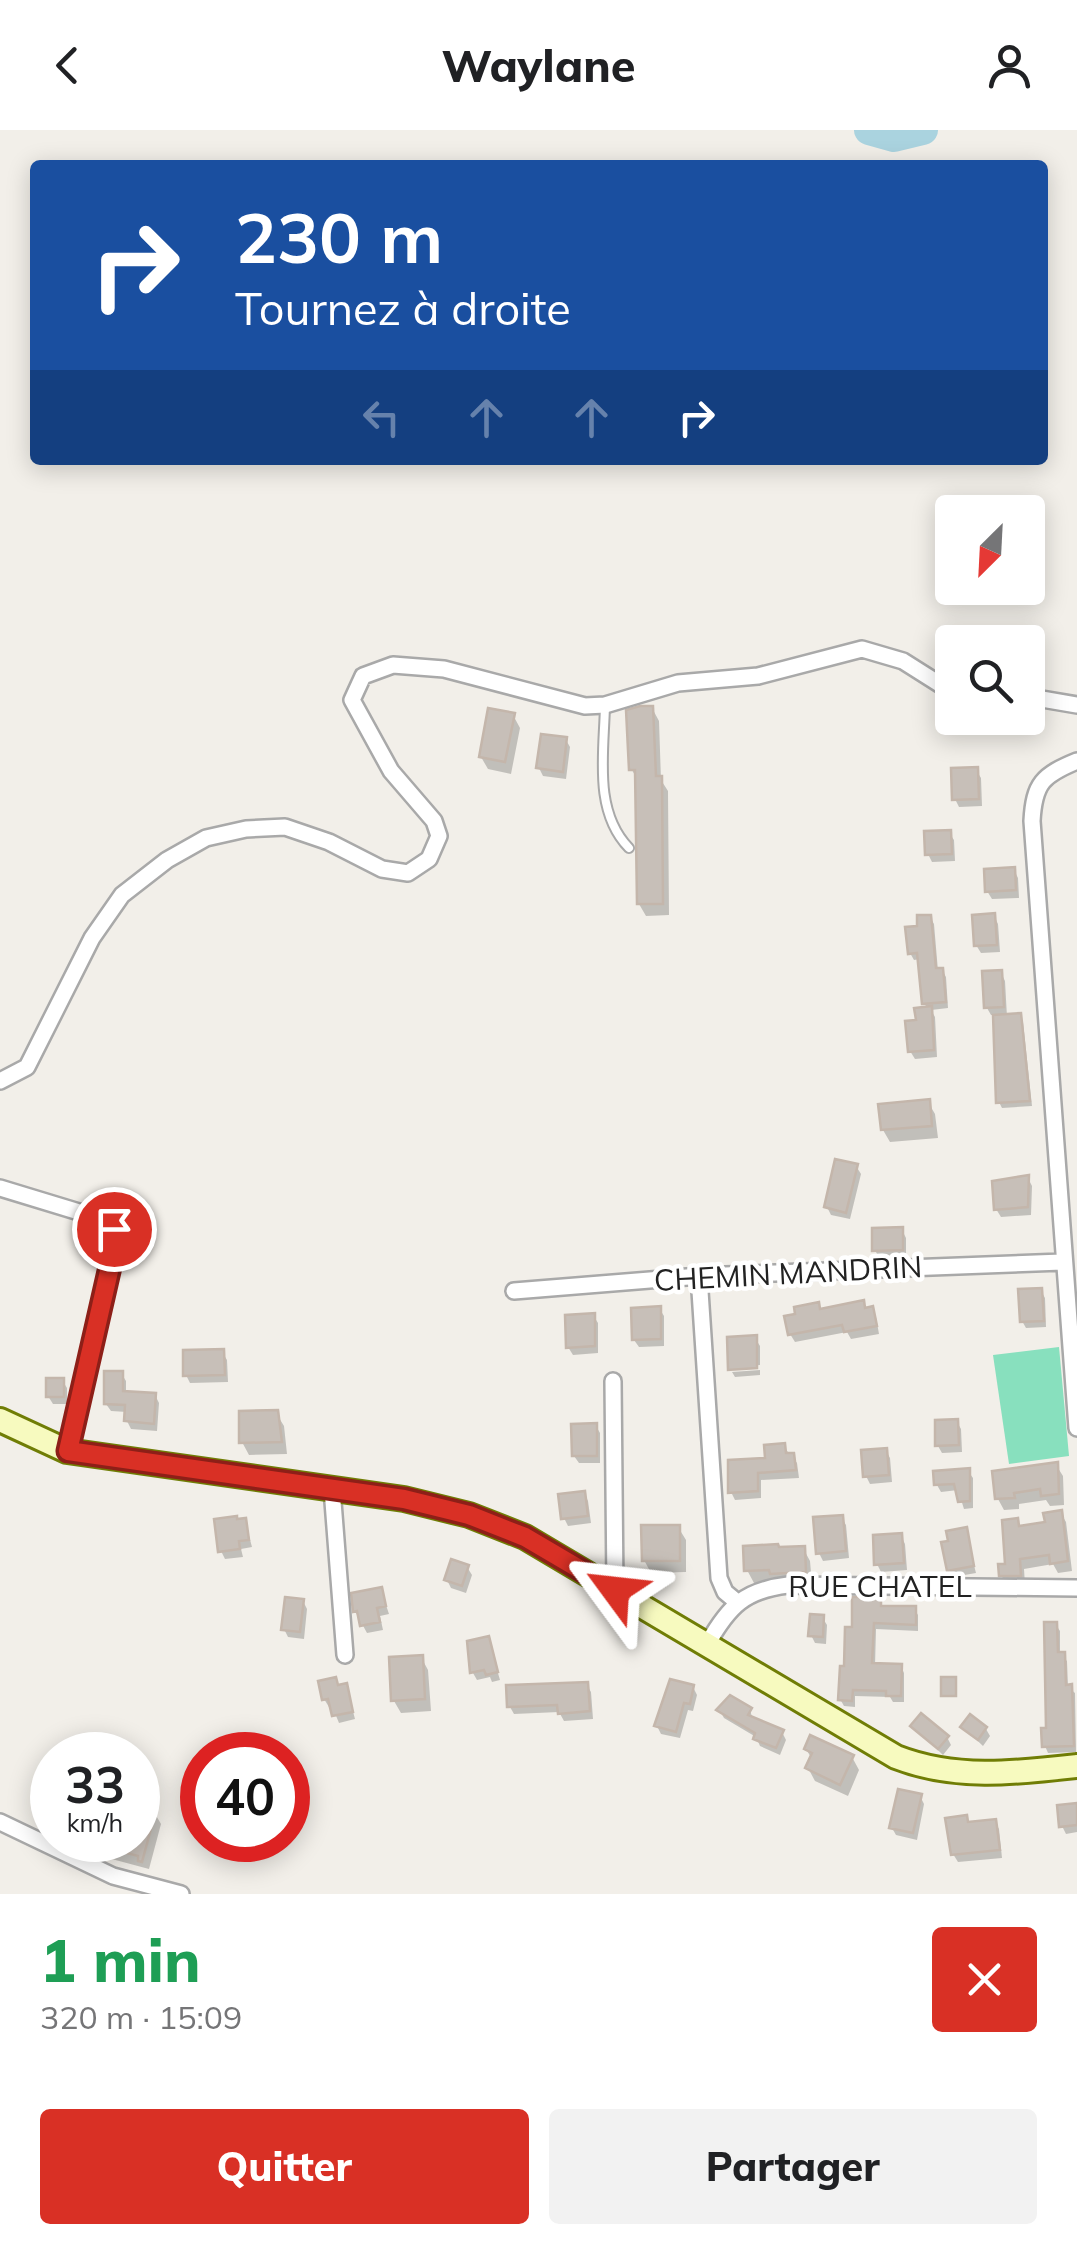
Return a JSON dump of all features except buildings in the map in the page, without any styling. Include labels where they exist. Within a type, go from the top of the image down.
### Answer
[{"type":"street","points":[[0,1082],[26,1067],[92,938],[122,895],[168,860],[206,838],[246,829],[286,827],[329,842],[382,869],[408,873],[429,860],[439,836],[434,821],[392,771],[352,700],[364,676],[393,665],[444,668],[585,706],[605,705],[678,683],[758,676],[862,649],[903,661],[935,681]]},
{"type":"street","points":[[1045,700],[1077,705]]},
{"type":"street","points":[[1077,760],[1038,783],[1032,821],[1077,1428]]},
{"type":"street","points":[[0,1188],[102,1219],[114,1229],[115,1245],[68,1451]]},
{"type":"street","name":"CHEMIN MANDRIN","points":[[514,1291],[699,1276],[1062,1262]]},
{"type":"street","points":[[699,1276],[718,1578],[725,1592],[737,1602],[708,1642]]},
{"type":"street","points":[[613,1381],[615,1590]]},
{"type":"street","points":[[0,1420],[68,1451],[404,1499],[469,1515],[525,1537],[708,1642],[896,1757],[926,1769],[1008,1774],[1077,1766]]},
{"type":"street","points":[[332,1489],[345,1655]]},
{"type":"street","name":"RUE CHATEL","points":[[737,1602],[762,1588],[788,1585],[1077,1588]]},
{"type":"street","points":[[0,1822],[112,1876],[181,1894]]},
{"type":"lane","points":[[605,705],[606,812],[614,832],[628,848]]},
{"type":"green space","points":[[1059,1347],[1069,1456],[1009,1464],[993,1355]]},
{"type":"waterway","points":[[869,130],[894,137],[923,130]]},
{"type":"route","points":[[114,1229],[115,1245],[68,1451],[404,1499],[469,1515],[525,1537],[615,1590]]}]
